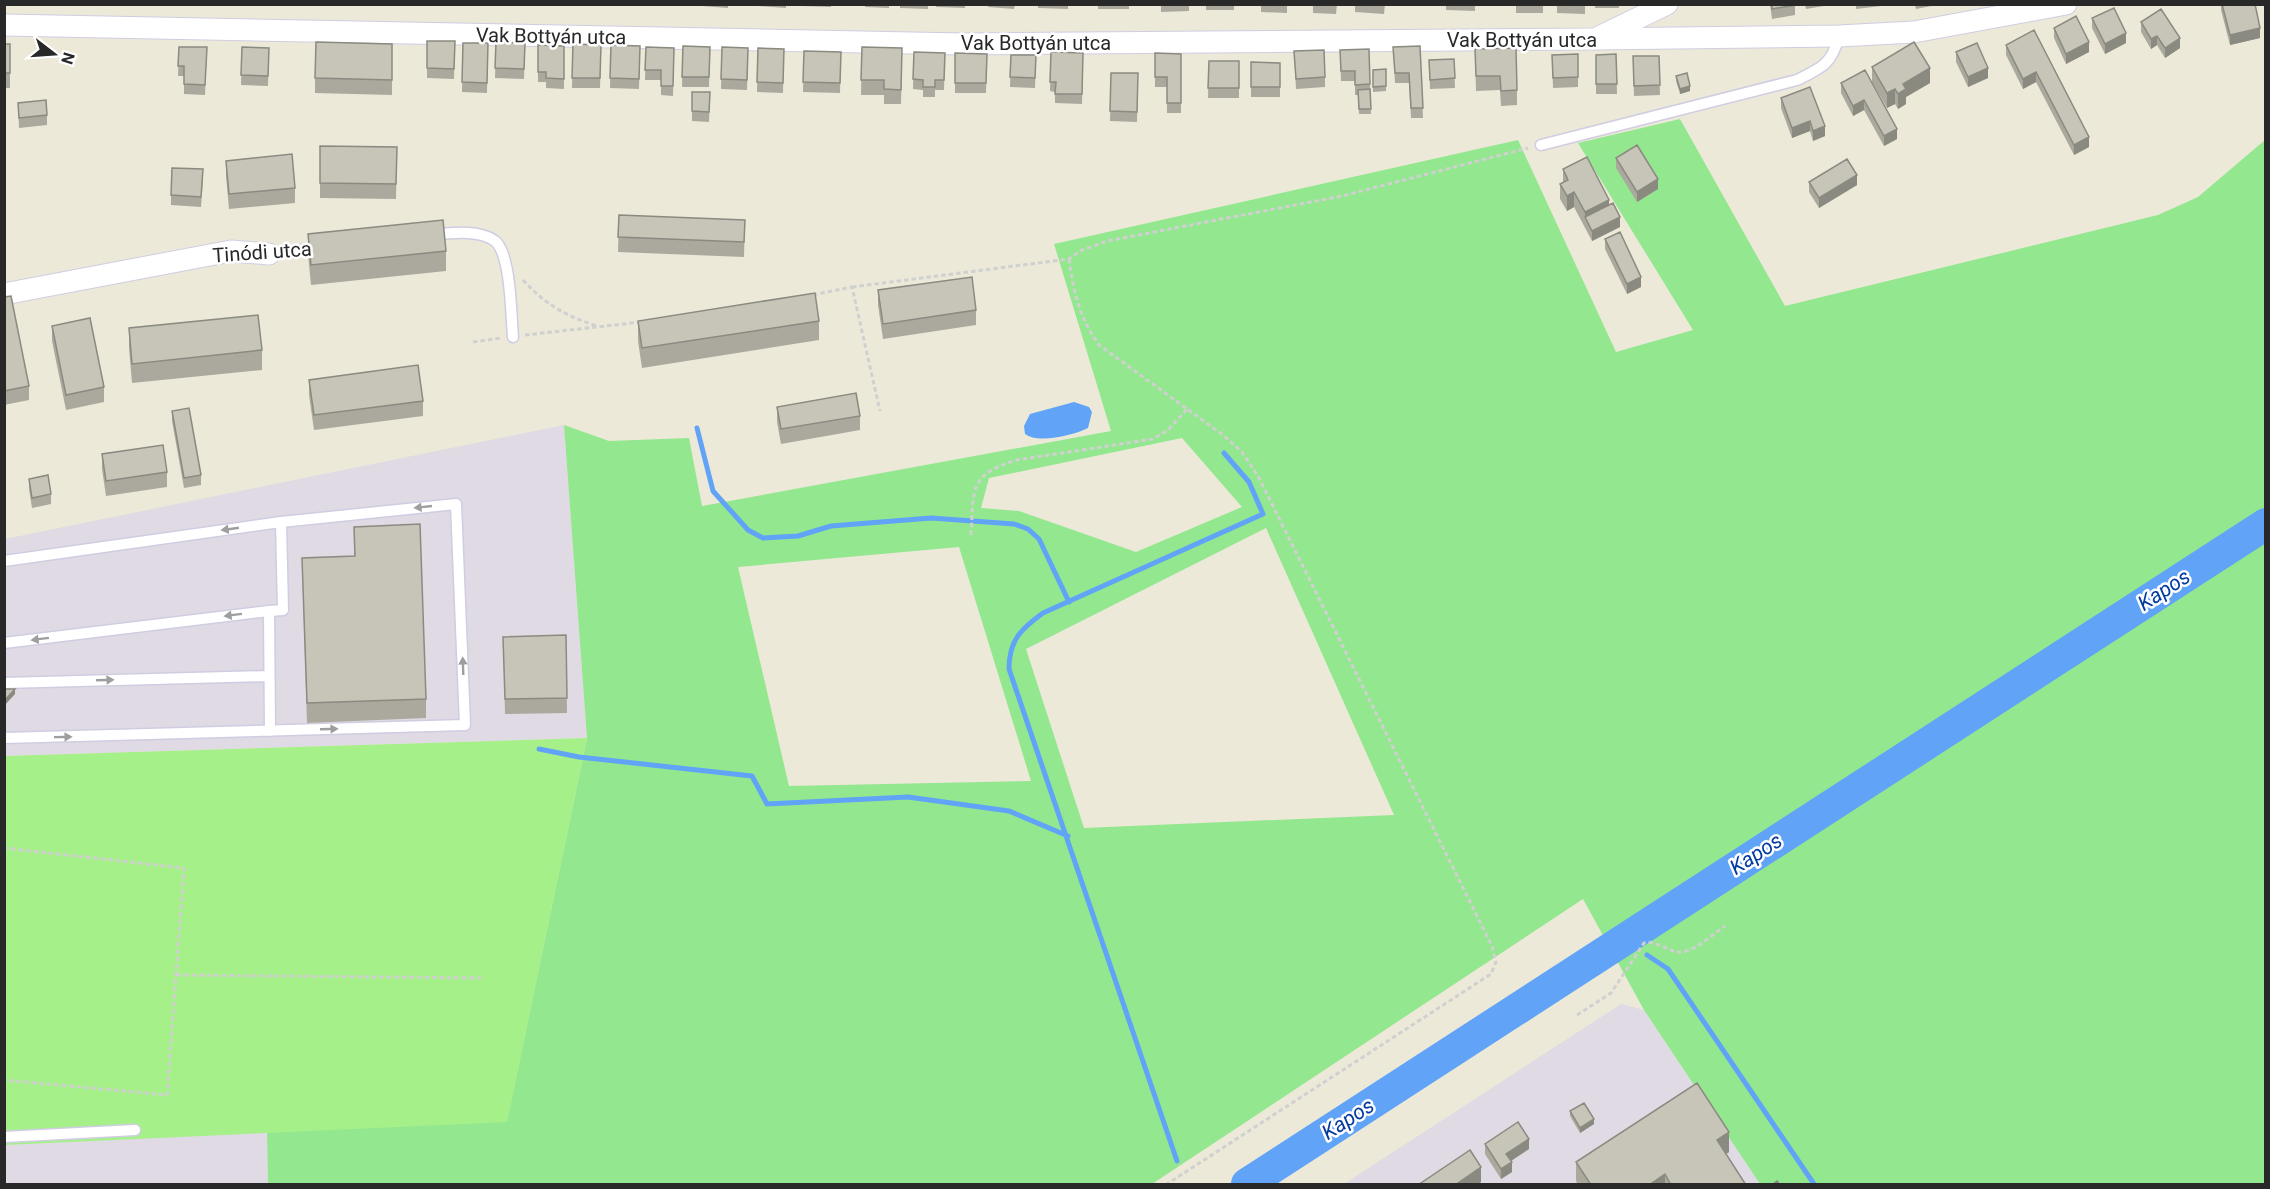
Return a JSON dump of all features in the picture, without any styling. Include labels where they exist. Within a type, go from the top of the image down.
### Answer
[{"type":"street","points":[[1593,39],[1666,4]]},
{"type":"street","name":"Vak Bottyán utca","points":[[4,25],[962,44],[1593,39],[1839,36],[1944,28],[2066,4]]},
{"type":"street","name":"Tinódi utca","points":[[4,294],[231,251],[269,254]]},
{"type":"lane","points":[[1541,145],[1797,80],[1821,69],[1834,54],[1839,36]]},
{"type":"lane","points":[[421,236],[461,233],[483,236],[495,242],[505,260],[513,337]]},
{"type":"lane","name":"Tinódi utca","points":[[269,254],[327,247]]},
{"type":"lane","points":[[4,561],[281,522],[456,504],[465,724],[4,738]]},
{"type":"lane","points":[[4,643],[283,610],[281,522]]},
{"type":"lane","points":[[269,611],[270,731]]},
{"type":"lane","points":[[4,683],[269,676]]},
{"type":"lane","points":[[4,1137],[135,1130]]},
{"type":"path","points":[[807,297],[852,287],[1069,259],[1080,251],[1107,242],[1342,196],[1541,145]]},
{"type":"path","points":[[1069,259],[1073,290],[1086,327],[1099,345],[1236,447],[1258,476],[1492,946],[1496,962],[1491,974],[1167,1185]]},
{"type":"path","points":[[505,260],[542,300],[569,317],[599,327]]},
{"type":"path","points":[[852,287],[880,411]]},
{"type":"path","points":[[473,342],[646,321]]},
{"type":"path","points":[[971,535],[974,490],[981,475],[995,466],[1017,460],[1153,439],[1168,430],[1186,409]]},
{"type":"path","points":[[4,848],[184,868],[167,1095],[4,1080]]},
{"type":"path","points":[[1577,1015],[1611,993],[1644,943],[1650,942],[1680,952],[1692,949],[1725,926]]},
{"type":"path","points":[[177,975],[481,978]]},
{"type":"shaded area","points":[[564,425],[587,738],[5,756],[5,539]]},
{"type":"shaded area","points":[[1621,1004],[1644,1010],[1760,1184],[1344,1184]]},
{"type":"shaded area","points":[[267,1131],[268,1184],[5,1184],[5,1145]]},
{"type":"green space","points":[[1680,119],[1785,306],[2158,215],[2198,197],[2265,140],[2265,1184],[1760,1184],[1644,1010],[1583,899],[1152,1184],[268,1184],[267,1131],[507,1121],[587,738],[564,425],[609,441],[689,438],[702,506],[1111,431],[1054,244],[1518,140],[1616,352],[1693,330],[1578,143]],"holes":[[[1182,438],[1242,507],[1136,552],[1019,511],[981,508],[989,478]],[[1266,528],[1394,815],[1084,828],[1026,649]],[[959,547],[1031,781],[789,786],[738,567]]]},
{"type":"green space","points":[[587,738],[507,1122],[5,1145],[5,756]]},
{"type":"water","points":[[1074,402],[1089,407],[1092,412],[1088,428],[1065,436],[1047,438],[1031,437],[1025,434],[1024,426],[1030,414]]},
{"type":"building","points":[[1772,4],[1795,4],[1795,5],[1772,9]]},
{"type":"building","points":[[2222,4],[2255,4],[2260,28],[2230,35]]},
{"type":"building","points":[[2114,8],[2126,33],[2105,44],[2092,18]]},
{"type":"building","points":[[2161,9],[2180,38],[2165,48],[2157,36],[2151,39],[2141,22]]},
{"type":"building","points":[[2076,16],[2089,42],[2066,54],[2054,28]]},
{"type":"building","points":[[2034,30],[2089,137],[2074,145],[2036,72],[2023,79],[2006,45]]},
{"type":"building","points":[[427,41],[455,41],[454,69],[427,68]]},
{"type":"building","points":[[316,42],[392,44],[392,80],[315,78]]},
{"type":"building","points":[[496,42],[525,43],[524,69],[495,68]]},
{"type":"building","points":[[1914,42],[1930,68],[1903,84],[1906,89],[1898,94],[1895,89],[1887,93],[1872,67]]},
{"type":"building","points":[[463,43],[488,43],[487,83],[462,82]]},
{"type":"building","points":[[1977,43],[1988,68],[1968,77],[1956,52]]},
{"type":"building","points":[[4,44],[10,44],[10,73],[4,73]]},
{"type":"building","points":[[573,44],[601,45],[600,78],[572,78]]},
{"type":"building","points":[[538,45],[564,46],[564,79],[546,78],[546,72],[538,72]]},
{"type":"building","points":[[611,45],[640,46],[639,79],[610,78]]},
{"type":"building","points":[[683,46],[710,47],[709,77],[682,77]]},
{"type":"building","points":[[1420,46],[1423,108],[1411,108],[1409,73],[1395,73],[1393,47]]},
{"type":"building","points":[[179,47],[207,47],[205,85],[184,84],[184,66],[178,66]]},
{"type":"building","points":[[242,47],[269,48],[268,76],[241,75]]},
{"type":"building","points":[[646,47],[674,48],[673,86],[661,86],[661,70],[645,70]]},
{"type":"building","points":[[722,47],[748,48],[747,80],[721,79]]},
{"type":"building","points":[[862,47],[902,48],[901,90],[884,89],[884,80],[861,80]]},
{"type":"building","points":[[758,48],[784,49],[783,83],[757,82]]},
{"type":"building","points":[[1516,48],[1517,90],[1501,91],[1500,76],[1476,76],[1475,49]]},
{"type":"building","points":[[1369,49],[1370,84],[1355,85],[1355,71],[1341,71],[1340,50]]},
{"type":"building","points":[[1324,50],[1325,77],[1296,79],[1294,51]]},
{"type":"building","points":[[804,51],[841,52],[840,83],[803,82]]},
{"type":"building","points":[[914,52],[945,53],[944,80],[935,80],[935,87],[923,87],[923,80],[913,79]]},
{"type":"building","points":[[1051,52],[1083,53],[1082,94],[1055,94],[1056,82],[1050,82]]},
{"type":"building","points":[[955,53],[987,54],[986,83],[955,83]]},
{"type":"building","points":[[1155,53],[1181,54],[1181,103],[1167,103],[1167,77],[1155,77]]},
{"type":"building","points":[[1578,54],[1578,77],[1553,78],[1552,55]]},
{"type":"building","points":[[1616,54],[1617,84],[1596,84],[1596,55]]},
{"type":"building","points":[[1011,55],[1036,55],[1035,78],[1010,77]]},
{"type":"building","points":[[1633,56],[1659,56],[1660,85],[1634,86]]},
{"type":"building","points":[[1454,59],[1455,78],[1430,80],[1429,60]]},
{"type":"building","points":[[1209,61],[1239,61],[1239,88],[1208,88]]},
{"type":"building","points":[[1251,62],[1280,63],[1280,87],[1251,87]]},
{"type":"building","points":[[1386,69],[1386,86],[1373,87],[1373,70]]},
{"type":"building","points":[[1865,70],[1897,129],[1884,136],[1864,100],[1853,106],[1841,83]]},
{"type":"building","points":[[1111,73],[1138,73],[1137,112],[1110,111]]},
{"type":"building","points":[[1687,73],[1690,86],[1680,89],[1676,76]]},
{"type":"building","points":[[1810,87],[1825,126],[1813,131],[1810,121],[1792,128],[1781,98]]},
{"type":"building","points":[[1370,89],[1371,109],[1359,109],[1358,90]]},
{"type":"building","points":[[692,92],[710,92],[709,112],[692,111]]},
{"type":"building","points":[[46,100],[47,115],[19,118],[18,103]]},
{"type":"building","points":[[1637,145],[1658,179],[1637,192],[1616,158]]},
{"type":"building","points":[[320,146],[397,147],[396,184],[320,183]]},
{"type":"building","points":[[292,154],[295,188],[229,194],[226,161]]},
{"type":"building","points":[[1587,157],[1609,200],[1585,212],[1574,192],[1567,196],[1560,184],[1568,180],[1563,169]]},
{"type":"building","points":[[1847,159],[1857,175],[1819,198],[1809,182]]},
{"type":"building","points":[[172,168],[203,169],[201,197],[171,195]]},
{"type":"building","points":[[1613,203],[1620,217],[1592,231],[1585,217]]},
{"type":"building","points":[[619,215],[745,220],[744,242],[618,237]]},
{"type":"building","points":[[443,220],[446,251],[311,265],[308,234]]},
{"type":"building","points":[[1620,232],[1641,277],[1627,284],[1605,239]]},
{"type":"building","points":[[972,277],[976,310],[883,324],[878,290]]},
{"type":"building","points":[[815,293],[819,321],[642,348],[638,321]]},
{"type":"building","points":[[11,296],[29,386],[4,391],[4,297]]},
{"type":"building","points":[[258,315],[262,350],[132,364],[129,328]]},
{"type":"building","points":[[90,318],[104,387],[66,395],[52,326]]},
{"type":"building","points":[[418,365],[423,401],[314,415],[309,380]]},
{"type":"building","points":[[856,393],[860,416],[781,429],[777,407]]},
{"type":"building","points":[[189,408],[201,475],[184,478],[172,411]]},
{"type":"building","points":[[163,445],[167,472],[106,481],[102,454]]},
{"type":"building","points":[[48,475],[51,494],[32,498],[29,479]]},
{"type":"building","points":[[420,524],[426,699],[307,703],[302,558],[355,556],[354,527]]},
{"type":"building","points":[[566,635],[567,698],[505,699],[503,637]]},
{"type":"building","points":[[4,689],[15,689],[4,701]]},
{"type":"building","points":[[1697,1083],[1729,1132],[1717,1140],[1746,1185],[1671,1185],[1665,1174],[1649,1185],[1591,1185],[1576,1162]]},
{"type":"building","points":[[1584,1103],[1594,1119],[1580,1128],[1570,1111]]},
{"type":"building","points":[[1518,1122],[1529,1139],[1506,1154],[1512,1162],[1501,1169],[1485,1144]]},
{"type":"building","points":[[1470,1150],[1481,1167],[1455,1185],[1418,1185]]},
{"type":"waterway","points":[[697,428],[713,491],[748,530],[763,538],[798,536],[831,526],[931,518],[1014,524],[1028,529],[1039,539],[1069,602]]},
{"type":"waterway","points":[[1177,1161],[1009,669],[1011,650],[1018,636],[1028,624],[1043,613],[1263,514],[1249,482],[1224,453]]},
{"type":"waterway","name":"Kapos","points":[[1247,1184],[2266,524]]},
{"type":"waterway","points":[[539,749],[579,757],[752,776],[767,804],[908,797],[1009,811],[1068,836]]},
{"type":"waterway","name":"Kapos","points":[[1627,936],[1633,945]]},
{"type":"waterway","points":[[1647,955],[1668,969],[1814,1184]]}]
